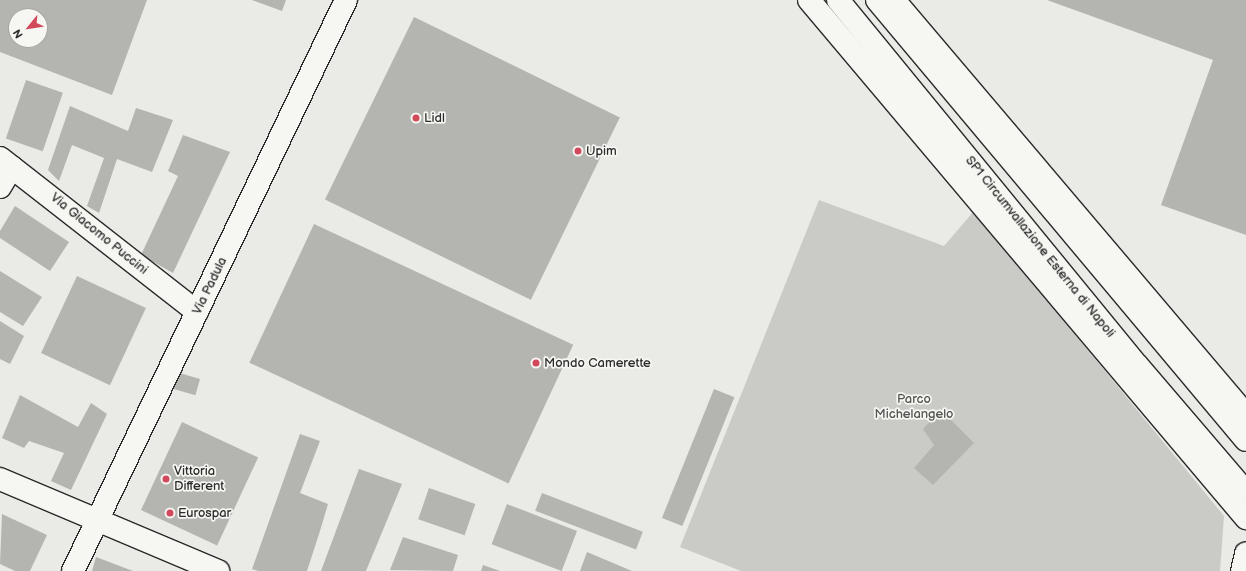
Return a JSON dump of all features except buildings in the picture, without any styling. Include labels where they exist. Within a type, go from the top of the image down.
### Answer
[{"type":"main road","name":"Via Padula","points":[[73,571],[346,0]]},
{"type":"main road","points":[[809,0],[1246,518]]},
{"type":"main road","name":"SP1 Circumvallazione Esterna di Napoli","points":[[838,0],[1137,365],[1246,492]]},
{"type":"main road","points":[[877,0],[1246,440]]},
{"type":"main road","points":[[894,0],[1246,415]]},
{"type":"main road","name":"Via Giacomo Puccini","points":[[6,162],[197,312]]},
{"type":"main road","points":[[0,187],[6,162]]},
{"type":"main road","points":[[0,479],[96,522],[218,571]]},
{"type":"main road","points":[[1242,571],[1246,553]]},
{"type":"green space","name":"Parco Michelangelo","points":[[819,200],[944,246],[974,211],[1224,516],[1220,571],[741,571],[680,547]]},
{"type":"place","name":"Lidl","points":[[416,118]]},
{"type":"place","name":"Upim","points":[[578,151]]},
{"type":"place","name":"Mondo Camerette","points":[[536,363]]},
{"type":"place","name":"Vittoria Different","points":[[166,479]]},
{"type":"place","name":"Eurospar","points":[[170,513]]}]
